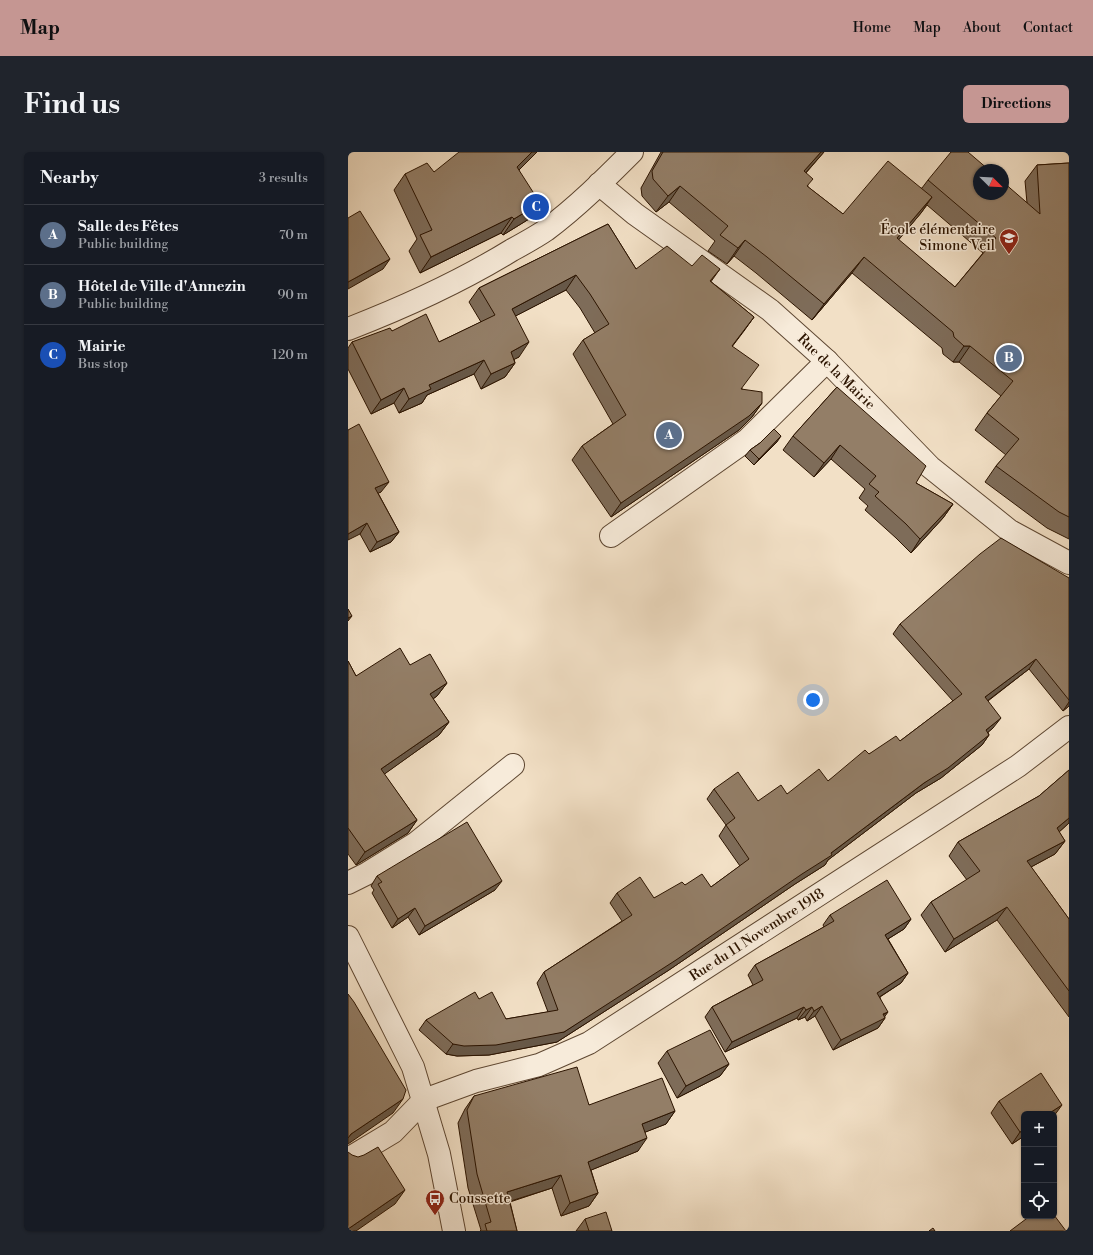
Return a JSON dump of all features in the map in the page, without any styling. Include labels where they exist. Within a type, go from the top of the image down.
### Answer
[{"type":"street","points":[[348,329],[403,307],[446,287],[488,265],[545,231],[599,184],[632,152]]},
{"type":"street","name":"Rue de la Mairie","points":[[599,184],[635,214],[770,310],[827,361],[930,467],[1010,532],[1069,563]]},
{"type":"street","points":[[611,536],[746,440],[827,361]]},
{"type":"street","name":"Rue du 11 Novembre 1918","points":[[424,1100],[476,1082],[539,1065],[589,1043],[1018,766],[1069,727]]},
{"type":"street","points":[[348,883],[366,874],[416,843],[513,764]]},
{"type":"street","points":[[348,937],[414,1066],[439,1154],[454,1231]]},
{"type":"street","points":[[348,1159],[393,1132],[424,1100]]},
{"type":"building","points":[[459,152],[532,152],[517,167],[540,203],[514,219],[512,217],[431,257],[420,235],[432,230],[405,174],[427,163],[434,172]]},
{"type":"building","points":[[663,152],[821,152],[804,171],[813,179],[807,186],[843,214],[888,161],[932,197],[897,238],[955,287],[996,238],[928,180],[951,152],[968,152],[982,164],[973,164],[973,200],[1009,200],[1009,187],[1040,214],[1037,165],[1069,163],[1069,517],[1059,512],[996,466],[1019,439],[987,413],[1013,381],[970,346],[964,346],[954,337],[953,332],[864,257],[824,304],[745,240],[738,248],[720,235],[728,226],[680,186],[668,196],[653,179],[652,171]]},
{"type":"building","points":[[360,211],[390,259],[348,282],[348,218]]},
{"type":"building","points":[[608,224],[636,269],[667,246],[692,266],[702,255],[720,269],[710,281],[754,317],[732,346],[759,365],[741,389],[762,392],[762,403],[749,416],[621,503],[582,446],[626,415],[583,340],[609,324],[576,275],[512,309],[529,342],[511,352],[515,363],[491,374],[484,360],[429,385],[431,389],[409,399],[404,388],[381,400],[352,342],[390,328],[392,331],[426,314],[439,342],[495,315],[479,288]]},
{"type":"building","points":[[837,387],[926,466],[916,483],[953,504],[920,539],[875,496],[879,492],[869,484],[876,476],[840,445],[824,463],[793,436]]},
{"type":"building","points":[[359,424],[389,482],[375,488],[399,532],[377,542],[367,523],[348,534],[348,430]]},
{"type":"building","points":[[774,429],[781,436],[759,459],[750,450],[760,443]]},
{"type":"building","points":[[1001,538],[1069,578],[1069,700],[1036,659],[985,697],[1001,718],[986,730],[989,735],[948,768],[924,783],[831,853],[832,855],[676,960],[564,1032],[496,1045],[464,1046],[453,1044],[426,1020],[475,992],[479,999],[492,992],[506,1019],[558,1010],[544,972],[632,915],[617,893],[640,877],[654,898],[682,882],[685,885],[702,874],[711,887],[749,859],[726,825],[735,818],[714,789],[738,772],[758,801],[781,785],[787,794],[819,769],[828,781],[865,750],[869,754],[896,736],[900,741],[962,694],[900,624],[980,554]]},
{"type":"building","points":[[348,609],[352,616],[348,618]]},
{"type":"building","points":[[400,648],[410,665],[430,654],[447,683],[430,694],[449,722],[381,769],[417,820],[365,852],[348,828],[348,661],[356,676]]},
{"type":"building","points":[[1069,770],[1069,818],[1057,828],[1065,841],[1027,861],[1069,919],[1069,991],[1007,907],[954,939],[931,902],[980,871],[958,842],[1039,796]]},
{"type":"building","points":[[467,822],[502,881],[425,926],[415,908],[398,919],[378,884],[382,882],[377,876]]},
{"type":"building","points":[[887,880],[911,919],[885,935],[908,973],[877,993],[888,1012],[883,1014],[885,1018],[841,1040],[822,1006],[814,1011],[812,1007],[806,1010],[804,1007],[732,1042],[712,1007],[763,980],[755,965],[834,921],[830,915]]},
{"type":"building","points":[[348,994],[406,1090],[403,1099],[351,1134],[348,1138]]},
{"type":"building","points":[[710,1030],[729,1064],[686,1086],[667,1051]]},
{"type":"building","points":[[577,1067],[589,1105],[662,1078],[675,1111],[642,1124],[647,1138],[588,1162],[598,1193],[570,1203],[561,1175],[507,1192],[517,1231],[487,1231],[485,1224],[491,1222],[477,1174],[467,1110],[474,1096]]},
{"type":"building","points":[[1041,1073],[1062,1105],[1053,1111],[1021,1111],[1020,1132],[999,1101]]},
{"type":"building","points":[[378,1147],[405,1190],[348,1229],[348,1152],[358,1157]]},
{"type":"building","points":[[606,1212],[612,1231],[589,1231],[585,1219]]},
{"type":"building","points":[[1026,1219],[1057,1219],[1066,1231],[1010,1231]]},
{"type":"place","name":"Mairie","points":[[536,207]]},
{"type":"place","name":"École élémentaire Simone Veil","points":[[1009,255]]},
{"type":"place","name":"Hôtel de Ville d'Annezin","points":[[1009,358]]},
{"type":"place","name":"Salle des Fêtes","points":[[669,435]]},
{"type":"place","name":"Coussette","points":[[435,1216]]}]
